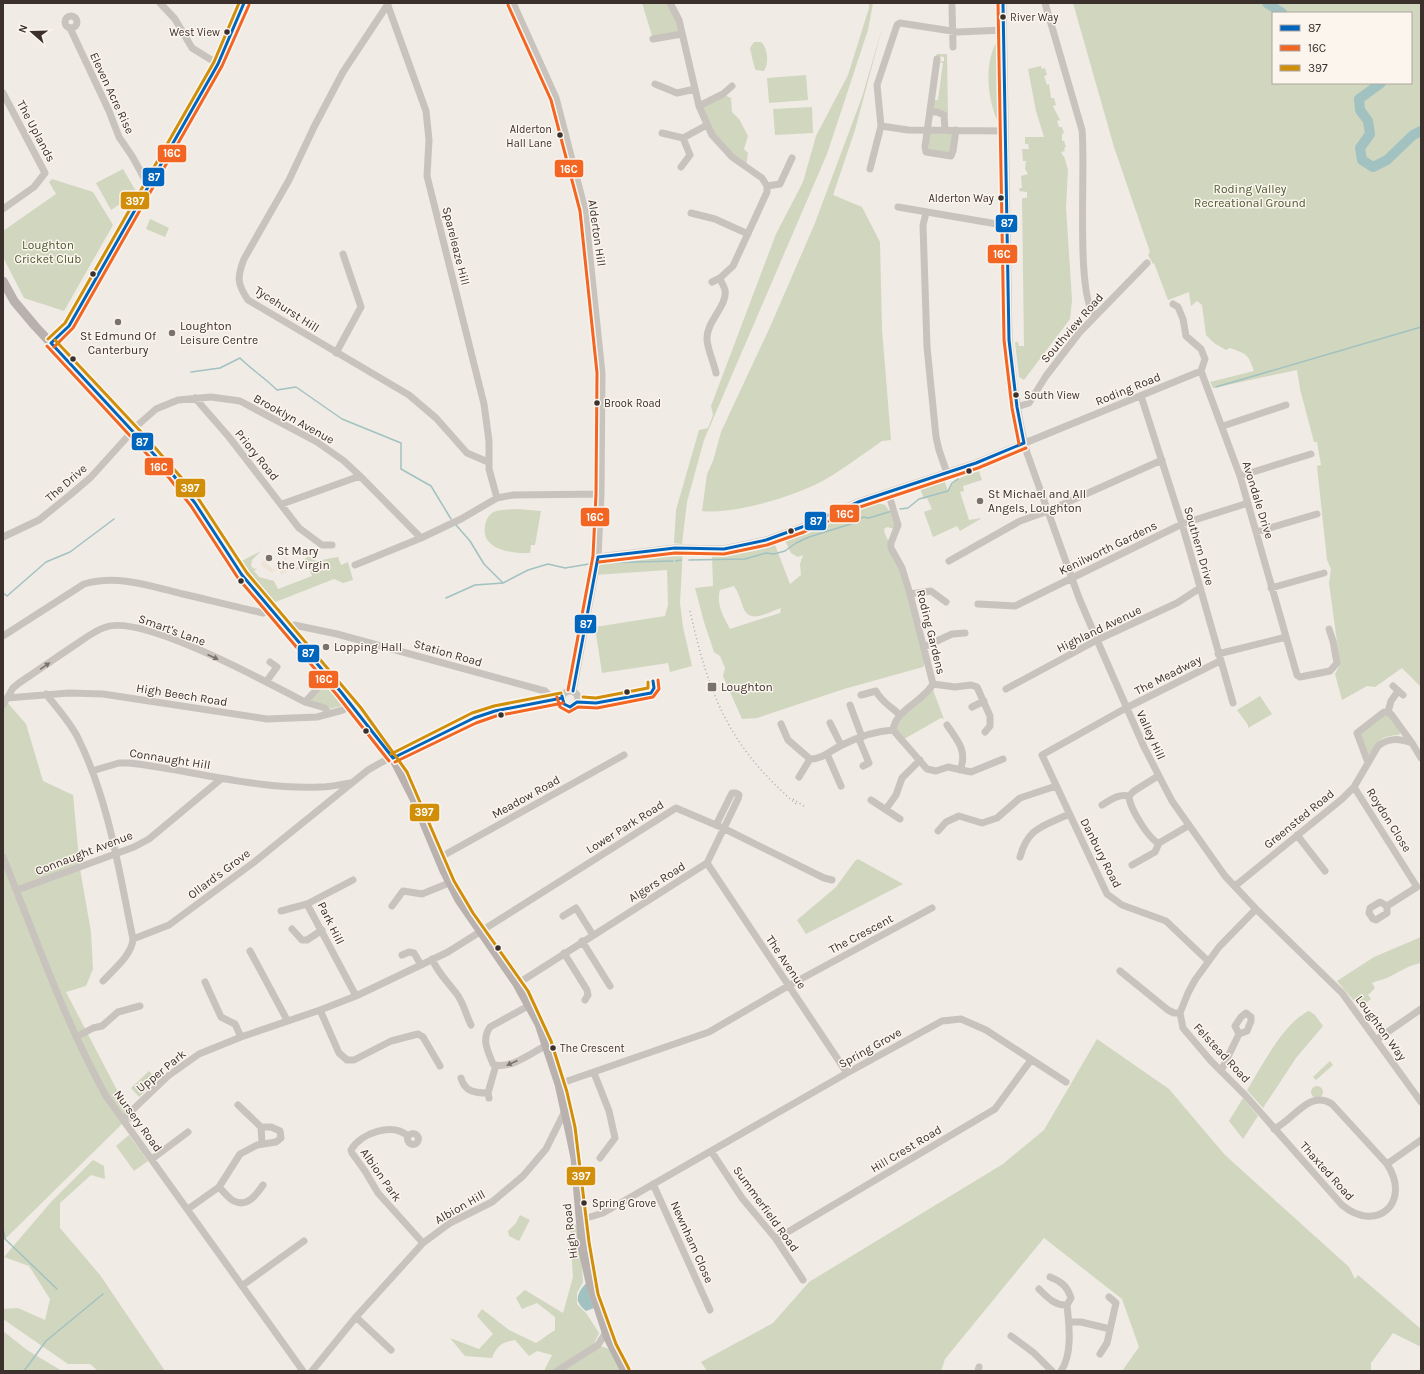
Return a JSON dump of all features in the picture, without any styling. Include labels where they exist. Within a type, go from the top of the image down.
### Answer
[{"type":"main road","name":"High Road","points":[[3,281],[6,291],[22,312],[174,476],[193,500],[231,559],[271,610],[352,705],[393,758],[414,799],[449,883],[530,1005],[547,1045],[559,1084],[574,1158],[580,1220],[590,1282],[610,1344],[625,1371]]},
{"type":"street","points":[[160,3],[175,19],[192,48],[218,64]]},
{"type":"street","points":[[51,343],[69,326],[149,187],[218,64],[244,3]]},
{"type":"street","name":"Tycehurst Hill","points":[[388,3],[343,72],[314,127],[289,180],[244,259],[238,272],[240,288],[248,300],[408,395],[436,418],[467,453],[488,462]]},
{"type":"street","name":"Spareleaze Hill","points":[[388,3],[426,111],[429,140],[427,176],[484,404],[489,440],[488,462],[497,498]]},
{"type":"street","name":"Alderton Hill","points":[[513,3],[556,98],[585,210],[602,373],[601,494],[597,561],[573,691]]},
{"type":"street","points":[[670,3],[678,20],[700,106],[712,135],[732,158],[762,178],[767,186],[767,192],[733,266],[720,278],[712,282]]},
{"type":"street","name":"Valley Hill","points":[[1003,3],[1009,340],[1017,407],[1024,443],[1072,578],[1126,708],[1158,776],[1188,826],[1216,865],[1256,909],[1336,988]]},
{"type":"street","points":[[1045,3],[1082,130],[1084,144],[1082,234],[1088,303],[1095,316]]},
{"type":"street","points":[[952,6],[953,47]]},
{"type":"street","points":[[870,169],[881,126],[877,85],[897,25],[900,23],[952,30],[1003,30]]},
{"type":"street","name":"Eleven Acre Rise","points":[[70,28],[109,111],[119,137],[132,156],[149,187]]},
{"type":"street","points":[[653,39],[682,34]]},
{"type":"street","points":[[937,59],[927,130],[925,147],[926,152],[951,156],[954,151],[956,130]]},
{"type":"street","points":[[655,84],[677,93],[695,89]]},
{"type":"street","points":[[700,106],[723,94],[732,86]]},
{"type":"street","name":"The Uplands","points":[[3,93],[45,173],[34,187],[3,209]]},
{"type":"street","points":[[930,112],[937,112],[944,115],[945,130]]},
{"type":"street","points":[[662,133],[683,138],[707,125]]},
{"type":"street","points":[[881,126],[908,130],[1005,131]]},
{"type":"street","points":[[681,167],[690,155],[683,138]]},
{"type":"street","points":[[767,186],[780,184],[792,158]]},
{"type":"street","points":[[898,207],[918,210],[926,213],[998,224],[1007,230]]},
{"type":"street","points":[[691,213],[715,219],[748,234]]},
{"type":"street","points":[[926,213],[923,225],[927,347],[936,434],[939,450],[947,473]]},
{"type":"street","points":[[336,353],[361,308],[343,254]]},
{"type":"street","name":"Southview Road","points":[[1017,407],[1029,403],[1061,355],[1095,316],[1147,263]]},
{"type":"street","points":[[716,372],[706,340],[707,333],[715,314],[725,298],[725,290],[720,278]]},
{"type":"street","points":[[1173,304],[1178,307],[1183,320],[1186,336],[1201,349],[1205,359],[1202,371]]},
{"type":"street","name":"Roding Road","points":[[597,561],[675,548],[714,550],[745,545],[784,534],[835,511],[947,473],[1202,371]]},
{"type":"street","name":"Avondale Drive","points":[[1202,371],[1240,476],[1295,670],[1300,677],[1330,671],[1337,663],[1334,641],[1329,629]]},
{"type":"street","name":"Southern Drive","points":[[1141,396],[1182,524],[1233,703]]},
{"type":"street","name":"Brooklyn Avenue","points":[[132,430],[156,409],[178,400],[195,398],[226,398],[252,407],[317,442],[344,461],[421,538]]},
{"type":"street","name":"Priory Road","points":[[195,398],[225,432],[299,528],[322,545],[332,545]]},
{"type":"street","points":[[1222,426],[1286,405]]},
{"type":"street","name":"The Drive","points":[[3,536],[39,520],[70,495],[97,470],[132,430]]},
{"type":"street","points":[[1240,476],[1311,454]]},
{"type":"street","points":[[949,561],[1020,521],[1048,511],[1162,460]]},
{"type":"street","points":[[282,504],[360,476]]},
{"type":"street","name":"Roding Gardens","points":[[888,492],[898,525],[891,548],[902,568],[933,684],[928,693],[917,700],[894,721],[893,730]]},
{"type":"street","points":[[355,565],[421,538],[461,519],[497,498],[513,495],[601,494]]},
{"type":"street","name":"Kenilworth Gardens","points":[[978,604],[1016,606],[1182,524],[1248,503]]},
{"type":"street","points":[[1256,532],[1317,514]]},
{"type":"street","points":[[1271,588],[1324,573]]},
{"type":"street","points":[[3,636],[84,584],[93,581],[110,580],[138,583],[263,613],[271,610]]},
{"type":"street","name":"Highland Avenue","points":[[1006,689],[1097,640],[1177,603],[1200,588]]},
{"type":"street","points":[[910,594],[926,590],[931,591],[946,602]]},
{"type":"street","name":"Smart's Lane","points":[[7,698],[13,688],[93,633],[114,625],[142,629],[181,642],[305,702],[325,708],[328,714]]},
{"type":"street","name":"Station Road","points":[[288,630],[294,625],[301,625],[337,634],[545,691],[558,699]]},
{"type":"street","points":[[924,647],[952,634],[965,633]]},
{"type":"street","name":"The Meadway","points":[[1042,754],[1219,657],[1286,637]]},
{"type":"street","points":[[266,682],[277,667],[270,662]]},
{"type":"street","points":[[305,702],[328,677]]},
{"type":"street","points":[[933,684],[955,687],[971,684],[977,687],[990,716],[990,726],[985,732]]},
{"type":"street","points":[[221,779],[284,786],[321,787],[352,783],[368,770],[474,718],[495,711],[558,699],[564,693],[573,691],[578,696],[575,705],[566,706],[558,699]]},
{"type":"street","points":[[861,695],[876,691],[881,701],[892,707],[900,715]]},
{"type":"street","points":[[1398,691],[1390,701],[1388,712],[1412,743],[1421,758]]},
{"type":"street","points":[[46,694],[78,738],[92,771],[107,817],[134,939],[133,944],[123,959],[103,981]]},
{"type":"street","name":"High Beech Road","points":[[7,698],[46,694],[103,694],[268,719],[317,717],[343,710],[352,705]]},
{"type":"street","points":[[3,705],[7,698]]},
{"type":"street","points":[[972,707],[984,701]]},
{"type":"street","points":[[850,705],[869,763],[863,766]]},
{"type":"street","points":[[1369,762],[1366,760],[1357,733],[1384,712],[1388,712]]},
{"type":"street","points":[[830,723],[841,745]]},
{"type":"street","points":[[781,724],[786,737],[810,759],[815,759],[827,754],[841,745],[875,731],[893,730],[927,769],[936,771],[948,767],[971,772],[1000,763]]},
{"type":"street","points":[[947,724],[963,751],[964,761],[960,770]]},
{"type":"street","name":"Greensted Road","points":[[1235,886],[1354,787],[1383,742],[1399,739],[1412,743]]},
{"type":"street","points":[[827,754],[841,786]]},
{"type":"street","name":"Danbury Road","points":[[1042,754],[1107,894],[1122,905],[1166,921],[1208,961]]},
{"type":"street","name":"Meadow Road","points":[[439,858],[624,755]]},
{"type":"street","points":[[799,777],[810,759]]},
{"type":"street","points":[[886,809],[896,794],[902,778],[920,760]]},
{"type":"street","name":"Connaught Hill","points":[[92,771],[119,763],[129,763],[221,779]]},
{"type":"street","points":[[1129,796],[1134,790],[1158,776]]},
{"type":"street","name":"Connaught Avenue","points":[[17,890],[115,855],[149,839],[192,805],[221,779]]},
{"type":"street","name":"Ollard's Grove","points":[[134,939],[169,925],[253,863],[352,783]]},
{"type":"street","points":[[938,830],[946,822],[959,816],[982,823],[997,818],[1020,798],[1056,786]]},
{"type":"street","name":"Roydon Close","points":[[1354,787],[1419,889],[1387,906]]},
{"type":"street","points":[[1102,805],[1121,794],[1129,796]]},
{"type":"street","points":[[1129,796],[1131,805],[1151,838],[1159,843]]},
{"type":"street","points":[[871,800],[900,819]]},
{"type":"street","name":"Lower Park Road","points":[[481,931],[676,808],[720,827],[824,878],[832,880]]},
{"type":"street","points":[[1020,857],[1023,844],[1032,832],[1070,814]]},
{"type":"street","points":[[1132,866],[1155,852],[1159,843],[1188,826]]},
{"type":"street","points":[[707,863],[720,827]]},
{"type":"street","points":[[1297,835],[1326,870]]},
{"type":"street","name":"Nursery Road","points":[[3,857],[76,1037],[106,1096],[243,1285],[303,1371]]},
{"type":"street","name":"Algers Road","points":[[517,984],[582,941],[707,863]]},
{"type":"street","name":"The Avenue","points":[[707,863],[847,1073]]},
{"type":"street","name":"Park Hill","points":[[353,880],[307,904],[356,996]]},
{"type":"street","points":[[392,906],[403,891],[422,894],[449,883]]},
{"type":"street","points":[[281,911],[307,904]]},
{"type":"street","points":[[563,916],[576,908],[593,935]]},
{"type":"street","name":"The Crescent","points":[[559,1084],[710,1032],[788,986],[932,908]]},
{"type":"street","points":[[1120,971],[1168,1010],[1174,1013],[1180,1013],[1188,993],[1208,961],[1219,947],[1256,909]]},
{"type":"street","points":[[292,929],[302,940],[307,940],[322,930]]},
{"type":"street","name":"Upper Park","points":[[123,1119],[179,1067],[199,1054],[241,1037],[356,996],[448,952],[481,931]]},
{"type":"street","points":[[582,941],[610,986]]},
{"type":"street","points":[[402,956],[409,952],[414,953],[421,965]]},
{"type":"street","points":[[564,953],[587,990],[588,996],[585,1000]]},
{"type":"street","points":[[250,955],[288,1020]]},
{"type":"street","points":[[432,959],[444,980],[457,993],[464,1012],[472,1024]]},
{"type":"street","points":[[205,982],[221,1017],[235,1024],[241,1037]]},
{"type":"street","name":"Loughton Way","points":[[1336,988],[1421,1102]]},
{"type":"street","points":[[530,1005],[490,1027],[486,1033],[486,1047],[493,1064],[510,1064],[547,1045]]},
{"type":"street","points":[[76,1037],[92,1028],[102,1026],[118,1012],[140,1006]]},
{"type":"street","points":[[320,1010],[339,1053],[347,1060],[354,1060],[391,1041],[418,1034],[423,1037],[440,1066]]},
{"type":"street","points":[[1376,1040],[1421,1010]]},
{"type":"street","name":"Felstead Road","points":[[1180,1013],[1183,1028],[1221,1071],[1245,1095]]},
{"type":"street","name":"Spring Grove","points":[[580,1220],[603,1213],[847,1073],[942,1021],[961,1019],[986,1030],[1066,1082]]},
{"type":"street","points":[[1221,1071],[1239,1034]]},
{"type":"street","name":"Hill Crest Road","points":[[776,1239],[995,1109],[1031,1060]]},
{"type":"street","points":[[461,1078],[463,1086],[472,1093],[488,1096],[496,1065]]},
{"type":"street","points":[[594,1072],[609,1111],[615,1138],[600,1158]]},
{"type":"street","name":"Thaxted Road","points":[[1245,1095],[1274,1129],[1342,1205],[1357,1216],[1367,1217],[1382,1213],[1389,1208],[1396,1194],[1395,1180],[1387,1164],[1332,1104],[1323,1100],[1310,1101],[1282,1125],[1274,1129]]},
{"type":"street","points":[[188,1209],[219,1188],[240,1154],[262,1143],[276,1142],[280,1140],[282,1136],[278,1130],[261,1127],[238,1105]]},
{"type":"street","name":"Albion Hill","points":[[312,1371],[356,1317],[423,1243],[450,1223],[492,1202],[523,1176],[546,1149],[565,1111]]},
{"type":"street","points":[[261,1127],[262,1143]]},
{"type":"street","name":"Albion Park","points":[[408,1136],[395,1130],[387,1129],[364,1137],[354,1145],[351,1150],[352,1154],[365,1171],[378,1193],[423,1243]]},
{"type":"street","points":[[152,1159],[188,1132]]},
{"type":"street","points":[[1387,1164],[1421,1140]]},
{"type":"street","name":"Summerfield Road","points":[[711,1151],[742,1198],[776,1239],[803,1280]]},
{"type":"street","name":"Newnham Close","points":[[653,1184],[710,1310]]},
{"type":"street","points":[[219,1188],[234,1201],[242,1202],[255,1197],[263,1185]]},
{"type":"street","points":[[243,1285],[304,1241]]},
{"type":"street","points":[[1050,1277],[1063,1283],[1069,1291],[1071,1298],[1067,1305],[1069,1322],[1068,1354],[1061,1371]]},
{"type":"street","points":[[1039,1289],[1055,1302],[1061,1305],[1067,1305]]},
{"type":"street","points":[[1100,1354],[1108,1343],[1116,1303],[1108,1297]]},
{"type":"street","points":[[356,1317],[392,1350]]},
{"type":"street","points":[[1069,1322],[1081,1322],[1110,1329]]},
{"type":"street","points":[[598,1346],[606,1332]]},
{"type":"street","points":[[1011,1336],[1034,1353],[1052,1371]]},
{"type":"street","points":[[557,1371],[598,1346],[610,1344]]},
{"type":"green space","points":[[642,3],[670,3],[682,34],[653,39]]},
{"type":"green space","points":[[869,3],[873,3],[868,30],[827,154],[704,440],[687,502],[682,544],[674,543],[676,510],[699,430],[708,428],[713,415],[711,406],[776,234],[803,182],[816,136],[848,75],[869,8]]},
{"type":"green space","name":"Roding Valley Recreational Ground","points":[[1073,3],[1421,3],[1421,687],[1402,668],[1375,687],[1367,686],[1342,700],[1335,674],[1340,664],[1329,583],[1331,569],[1327,560],[1317,466],[1321,465],[1317,442],[1314,442],[1300,389],[1297,370],[1213,388],[1210,382],[1254,371],[1252,365],[1243,353],[1230,348],[1226,350],[1214,343],[1206,335],[1202,305],[1197,301],[1191,306],[1189,292],[1168,300],[1154,263],[1153,264],[1148,255],[1150,252],[1114,147]]},
{"type":"green space","points":[[883,25],[855,130],[833,195],[862,207],[880,242],[882,329],[891,440],[882,441],[833,475],[800,491],[748,507],[731,510],[702,511],[707,474],[713,461],[721,432],[770,327],[815,223],[862,97]]},
{"type":"green space","points":[[997,41],[998,122],[991,102],[988,81],[990,60]]},
{"type":"green space","points":[[754,42],[761,42],[765,48],[767,64],[764,71],[756,70],[754,66],[750,48]]},
{"type":"green space","points":[[937,54],[947,54],[948,115],[946,117],[933,109],[933,100],[938,100],[943,63],[938,62],[944,61],[944,57],[936,56]]},
{"type":"green space","points":[[1041,66],[1042,69],[1045,68],[1047,75],[1044,76],[1047,85],[1049,84],[1051,98],[1054,98],[1056,105],[1053,106],[1060,120],[1057,121],[1059,127],[1062,127],[1064,133],[1062,134],[1062,141],[1064,141],[1066,147],[1064,148],[1065,151],[1061,152],[1064,156],[1068,170],[1066,207],[1072,300],[1070,319],[1024,380],[1019,377],[1015,342],[1018,342],[1019,346],[1024,346],[1022,198],[1027,198],[1027,192],[1019,191],[1020,188],[1022,188],[1021,176],[1028,174],[1025,169],[1026,161],[1023,161],[1022,149],[1029,149],[1028,144],[1025,144],[1025,137],[1044,137],[1036,111],[1028,69]]},
{"type":"green space","points":[[806,75],[808,100],[769,103],[767,78]]},
{"type":"green space","points":[[723,94],[731,98],[732,112],[739,119],[748,136],[744,149],[748,153],[746,167],[712,135],[699,106]]},
{"type":"green space","points":[[812,107],[813,133],[775,135],[773,109]]},
{"type":"green space","points":[[947,132],[953,134],[950,152],[946,153],[929,150],[930,133],[946,134]]},
{"type":"green space","points":[[123,169],[137,193],[111,210],[96,183]]},
{"type":"green space","name":"Loughton Cricket Club","points":[[52,179],[93,192],[113,225],[64,311],[24,298],[3,257],[3,231],[56,194],[49,182]]},
{"type":"green space","points":[[150,219],[169,228],[165,237],[146,229]]},
{"type":"green space","points":[[979,471],[982,480],[963,486],[964,491],[960,492],[969,520],[982,518],[960,531],[957,526],[933,537],[924,512],[932,509],[927,498],[924,499],[920,488],[944,480],[948,491],[955,480]]},
{"type":"green space","points":[[878,503],[885,505],[896,520],[895,529],[887,527],[884,529],[884,532],[897,557],[906,582],[925,663],[923,667],[844,689],[757,718],[742,719],[723,676],[725,668],[720,656],[714,652],[695,588],[713,586],[712,554],[755,547],[774,542],[790,584],[801,575],[800,564],[803,555],[798,557],[791,553],[784,538],[856,508]],"holes":[[[734,586],[745,611],[749,615],[764,615],[781,608],[780,613],[730,629],[721,610],[719,595],[720,590]]]},
{"type":"green space","points":[[517,509],[541,511],[535,545],[531,545],[530,553],[516,553],[500,549],[493,546],[485,535],[486,523],[488,517],[492,513],[500,510]]},
{"type":"green space","points":[[683,549],[680,603],[683,627],[692,666],[670,672],[668,663],[602,673],[595,627],[665,616],[668,605],[667,570],[595,575],[598,557]]},
{"type":"green space","points":[[261,551],[252,560],[251,566],[254,569],[257,568],[254,571],[259,577],[274,581],[278,589],[312,576],[308,566],[295,570],[308,556],[316,561],[338,557],[341,565],[348,562],[353,580],[343,583],[334,579],[273,603],[240,564],[240,562]]},
{"type":"green space","points":[[327,684],[343,703],[342,706],[328,709],[310,700]]},
{"type":"green space","points":[[933,690],[944,719],[941,718],[904,739],[896,731],[899,719]]},
{"type":"green space","points":[[1260,696],[1272,714],[1248,728],[1248,725],[1237,710]]},
{"type":"green space","points":[[6,701],[26,724],[43,781],[73,795],[80,869],[91,932],[93,969],[86,986],[66,992],[133,1121],[122,1124],[3,1241],[3,707]]},
{"type":"green space","points":[[1387,714],[1401,731],[1399,735],[1384,738],[1378,742],[1369,754],[1366,753],[1360,732],[1383,715]]},
{"type":"green space","points":[[858,859],[903,884],[806,934],[797,920],[836,887]]},
{"type":"green space","points":[[1421,937],[1421,963],[1372,983],[1375,988],[1368,995],[1371,999],[1360,1008],[1337,981],[1374,957]]},
{"type":"green space","points":[[1309,1011],[1315,1015],[1323,1026],[1296,1058],[1263,1108],[1247,1090],[1282,1035],[1300,1017]]},
{"type":"green space","points":[[1097,1039],[1169,1089],[1225,1155],[1349,1267],[1355,1279],[1358,1275],[1421,1329],[1421,1347],[1393,1333],[1371,1363],[1371,1371],[1122,1371],[1139,1347],[1122,1299],[1044,1238],[945,1359],[941,1371],[707,1371],[701,1362],[773,1323],[809,1282],[1003,1164],[1044,1130]]},
{"type":"green space","points":[[1330,1061],[1333,1065],[1316,1080],[1313,1077]]},
{"type":"green space","points":[[149,1071],[157,1080],[139,1097],[131,1088]]},
{"type":"green space","points":[[1317,1086],[1321,1088],[1323,1092],[1321,1096],[1317,1098],[1313,1096],[1311,1092],[1313,1088]]},
{"type":"green space","points":[[1243,1098],[1258,1116],[1243,1139],[1229,1121]]},
{"type":"green space","points":[[129,1135],[148,1161],[134,1171],[116,1146]]},
{"type":"green space","points":[[93,1160],[104,1166],[105,1179],[91,1175],[60,1203],[60,1228],[100,1275],[165,1371],[98,1371],[90,1364],[68,1364],[3,1319],[3,1309],[18,1308],[45,1320],[50,1299],[29,1266],[4,1257],[51,1202]]},
{"type":"green space","points":[[520,1215],[530,1220],[519,1241],[509,1236],[508,1231],[516,1223]]},
{"type":"green space","points":[[569,1215],[579,1230],[583,1282],[577,1293],[577,1304],[586,1313],[599,1333],[593,1346],[600,1346],[609,1349],[615,1356],[623,1371],[544,1371],[552,1355],[537,1351],[529,1356],[515,1340],[500,1345],[492,1358],[465,1356],[450,1338],[479,1349],[493,1334],[477,1316],[482,1309],[509,1330],[536,1343],[555,1330],[555,1317],[537,1303],[522,1309],[516,1298],[525,1290],[563,1313],[573,1277]]},
{"type":"green space","points":[[3,1331],[27,1350],[62,1371],[3,1371]]},
{"type":"shaded area","points":[[285,557],[287,559],[282,564],[288,571],[281,575],[279,566],[272,573],[260,564],[264,560],[272,569],[275,569],[277,567],[275,565]]},
{"type":"water","points":[[588,1282],[594,1308],[586,1311],[581,1306],[578,1298],[581,1289]]},
{"type":"waterway","points":[[1267,3],[1280,12]]},
{"type":"waterway","points":[[1380,84],[1359,99],[1360,110],[1368,121],[1370,134],[1360,148],[1362,160],[1373,167],[1387,160],[1413,135],[1421,131]]},
{"type":"waterway","points":[[1216,387],[1421,327]]},
{"type":"waterway","points":[[191,372],[220,368],[240,358],[277,390],[296,387],[342,419],[401,443],[401,469],[431,486],[451,519]]},
{"type":"waterway","points":[[900,509],[908,508],[919,499],[948,491],[952,483],[958,479]]},
{"type":"waterway","points":[[689,560],[745,559],[766,553],[774,554],[785,551],[796,543],[809,537],[857,522],[863,517],[869,518],[892,511]]},
{"type":"waterway","points":[[3,593],[7,596],[46,562],[70,552],[114,519]]},
{"type":"waterway","points":[[456,525],[470,541],[484,564],[503,583],[528,570],[548,564],[565,568],[595,563]]},
{"type":"waterway","points":[[676,561],[681,560]]},
{"type":"waterway","points":[[599,563],[673,561]]},
{"type":"waterway","points":[[446,598],[475,585],[503,583]]},
{"type":"waterway","points":[[3,1228],[5,1239],[57,1289]]},
{"type":"waterway","points":[[24,1371],[46,1341],[103,1294]]},
{"type":"railway","points":[[690,611],[705,669],[725,718],[738,740],[754,761],[773,783],[796,804]]},
{"type":"railway","points":[[793,799],[805,807]]},
{"type":"transit line","name":"397","points":[[48,339],[65,323],[214,62],[239,3]]},
{"type":"transit line","name":"87","points":[[51,343],[69,326],[218,64],[244,3]]},
{"type":"transit line","name":"16C","points":[[998,3],[1004,340],[1012,408],[1019,444]]},
{"type":"transit line","name":"87","points":[[1003,3],[1009,340],[1017,407],[1024,443]]},
{"type":"transit line","name":"16C","points":[[54,347],[73,328],[222,66],[249,5]]},
{"type":"transit line","name":"16C","points":[[508,5],[551,100],[580,211],[597,373],[596,494],[593,556],[568,690]]},
{"type":"transit line","name":"397","points":[[55,340],[143,434],[194,492],[247,573],[361,708],[407,772],[454,881],[473,913],[528,991],[551,1041],[567,1092],[575,1127],[589,1242],[598,1294],[616,1344],[629,1369]]},
{"type":"transit line","name":"87","points":[[51,343],[174,476],[195,503],[242,575],[341,692],[393,758]]},
{"type":"transit line","name":"16C","points":[[47,346],[170,479],[191,506],[238,578],[337,695],[389,761]]},
{"type":"transit line","name":"87","points":[[598,557],[675,548],[724,549],[766,540],[802,527],[858,502],[976,463],[1024,443]]},
{"type":"transit line","name":"16C","points":[[599,562],[675,553],[724,554],[767,545],[804,532],[860,507],[978,468],[1026,448]]},
{"type":"transit line","name":"87","points":[[573,691],[598,557]]},
{"type":"transit line","name":"16C","points":[[557,697],[560,707],[569,712],[578,707],[597,708],[653,697],[659,689],[658,680]]},
{"type":"transit line","name":"87","points":[[562,696],[564,704],[570,707],[577,702],[596,703],[651,693],[654,688],[653,681]]},
{"type":"transit line","name":"397","points":[[583,697],[596,698],[648,688],[648,682]]},
{"type":"transit line","name":"397","points":[[391,754],[472,713],[494,706],[561,693]]},
{"type":"transit line","name":"87","points":[[393,758],[474,718],[495,711],[562,698]]},
{"type":"transit line","name":"16C","points":[[395,762],[476,723],[496,716],[563,703]]},
{"type":"place","name":"River Way","points":[[1003,17]]},
{"type":"place","name":"West View","points":[[227,32]]},
{"type":"place","name":"Alderton Hall Lane","points":[[560,135]]},
{"type":"place","name":"Alderton Way","points":[[1001,198]]},
{"type":"place","name":"St Edmund Of Canterbury","points":[[118,322]]},
{"type":"place","name":"Loughton Leisure Centre","points":[[172,333]]},
{"type":"place","name":"South View","points":[[1016,395]]},
{"type":"place","name":"Brook Road","points":[[597,403]]},
{"type":"place","name":"St Michael and All Angels, Loughton","points":[[980,501]]},
{"type":"place","name":"St Mary the Virgin","points":[[269,558]]},
{"type":"place","name":"Lopping Hall","points":[[326,647]]},
{"type":"place","name":"Loughton","points":[[712,687]]},
{"type":"place","name":"The Crescent","points":[[553,1048]]},
{"type":"place","name":"Spring Grove","points":[[584,1203]]}]
